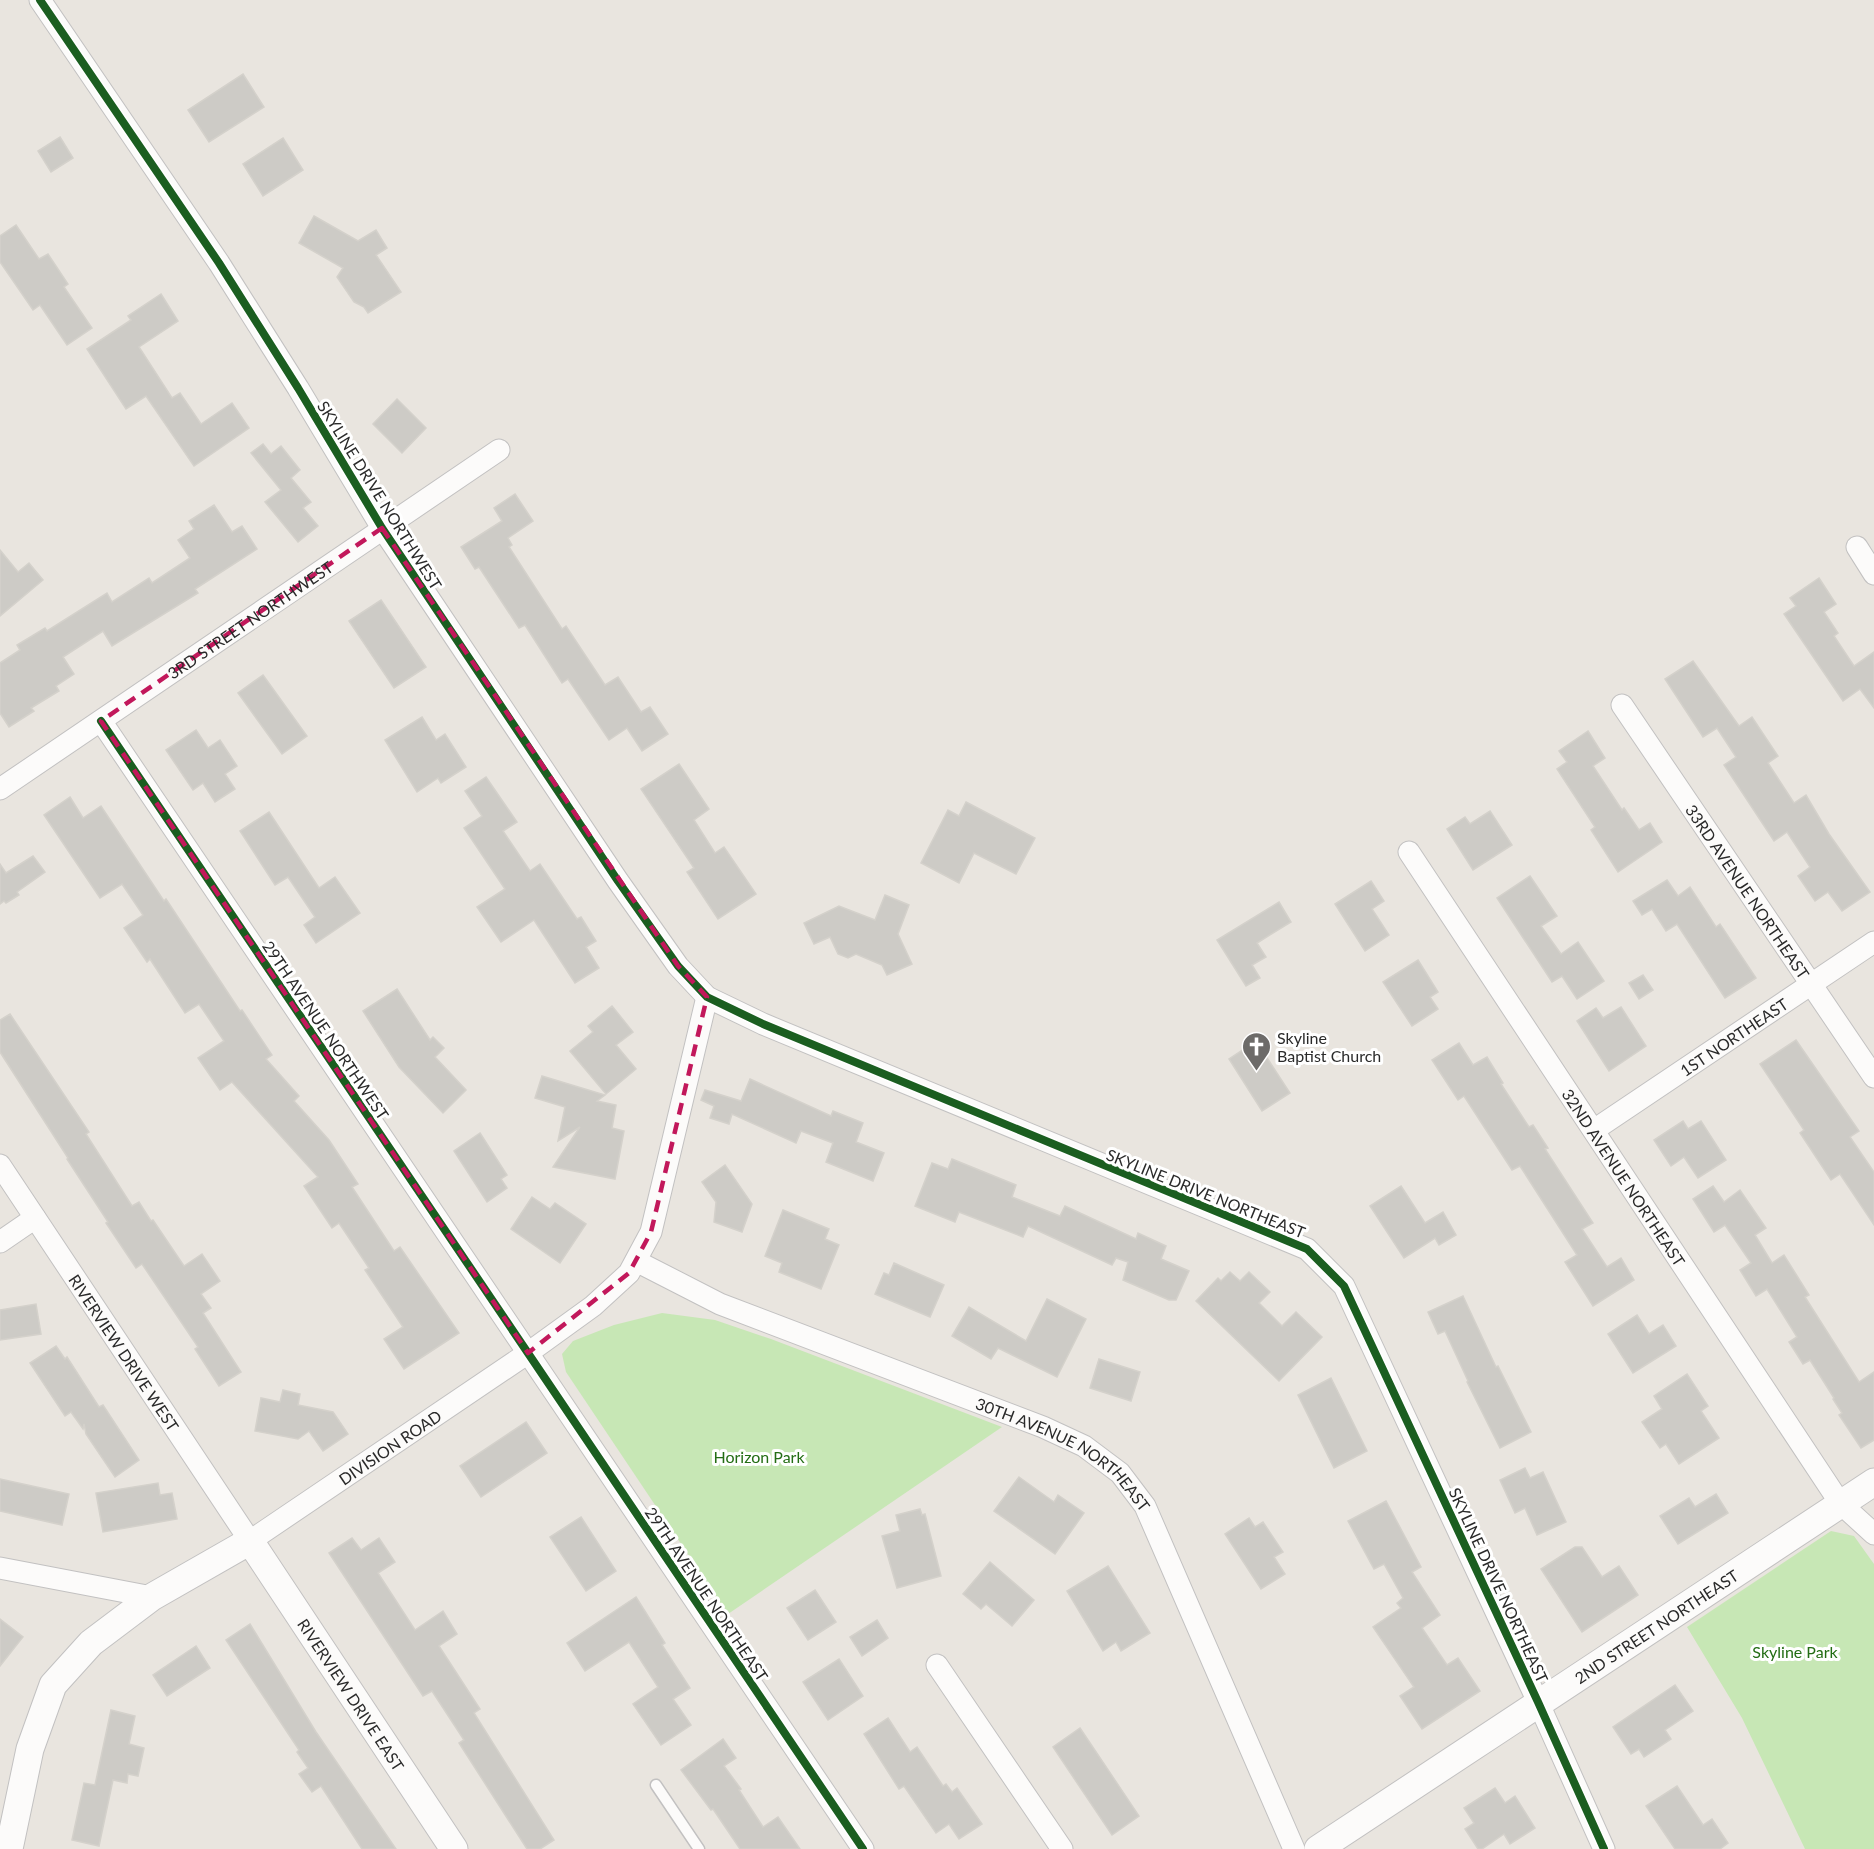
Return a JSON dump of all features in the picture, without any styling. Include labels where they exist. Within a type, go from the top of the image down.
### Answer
[{"type":"street","name":"SKYLINE DRIVE NORTHWEST","points":[[40,0],[219,263],[382,528],[618,881],[678,966],[707,997]]},
{"type":"street","name":"3RD STREET NORTHWEST","points":[[2,782],[101,721],[499,450]]},
{"type":"street","points":[[1857,547],[1874,574]]},
{"type":"street","name":"33RD AVENUE NORTHEAST","points":[[1622,705],[1874,1077]]},
{"type":"street","name":"29TH AVENUE NORTHWEST","points":[[101,721],[528,1353]]},
{"type":"street","name":"32ND AVENUE NORTHEAST","points":[[1409,852],[1840,1503]]},
{"type":"street","name":"1ST NORTHEAST","points":[[1594,1130],[1874,942]]},
{"type":"street","name":"DIVISION ROAD","points":[[9,1849],[30,1749],[53,1685],[91,1643],[152,1598],[250,1541],[528,1353],[592,1306],[629,1273],[651,1232],[707,997]]},
{"type":"street","name":"SKYLINE DRIVE NORTHEAST","points":[[707,997],[763,1024],[1306,1249],[1344,1286],[1604,1849]]},
{"type":"street","name":"RIVERVIEW DRIVE WEST","points":[[0,1164],[250,1541]]},
{"type":"street","points":[[0,1242],[35,1218]]},
{"type":"street","name":"30TH AVENUE NORTHEAST","points":[[636,1261],[720,1304],[1043,1428],[1084,1446],[1120,1473],[1145,1506],[1294,1849]]},
{"type":"street","name":"29TH AVENUE NORTHEAST","points":[[528,1353],[863,1849]]},
{"type":"street","name":"2ND STREET NORTHEAST","points":[[1318,1849],[1874,1482]]},
{"type":"street","points":[[1840,1503],[1874,1534]]},
{"type":"street","name":"RIVERVIEW DRIVE EAST","points":[[250,1541],[454,1849]]},
{"type":"street","points":[[0,1568],[152,1598]]},
{"type":"street","points":[[937,1665],[1062,1849]]},
{"type":"lane","points":[[656,1785],[699,1849]]},
{"type":"highlighted area","points":[[382,528],[678,966],[707,997],[651,1232],[629,1273],[528,1353],[101,721]]},
{"type":"green space","name":"Horizon Park","points":[[662,1313],[715,1320],[1002,1427],[728,1614],[566,1372],[562,1354],[573,1341],[614,1325]]},
{"type":"green space","name":"Skyline Park","points":[[1831,1531],[1854,1536],[1874,1564],[1874,1849],[1805,1849],[1742,1718],[1687,1627]]},
{"type":"building","points":[[243,74],[264,107],[209,142],[188,110]]},
{"type":"building","points":[[60,137],[73,158],[51,172],[38,151]]},
{"type":"building","points":[[283,138],[303,170],[263,196],[243,164]]},
{"type":"building","points":[[314,216],[358,241],[376,230],[387,248],[376,255],[401,292],[368,313],[364,307],[354,302],[337,277],[343,268],[299,243]]},
{"type":"building","points":[[16,225],[39,259],[48,254],[68,284],[64,287],[92,328],[67,345],[40,305],[33,310],[0,262],[0,236]]},
{"type":"building","points":[[161,294],[178,321],[139,347],[172,398],[180,393],[201,424],[232,403],[249,428],[194,466],[146,396],[126,409],[87,349],[131,320],[128,316]]},
{"type":"building","points":[[397,399],[426,428],[402,453],[373,424]]},
{"type":"building","points":[[263,444],[271,454],[281,446],[300,470],[291,478],[311,502],[303,508],[318,526],[298,542],[265,502],[281,490],[251,453]]},
{"type":"building","points":[[515,494],[533,521],[508,538],[512,545],[509,547],[562,629],[566,626],[605,685],[618,677],[641,712],[650,707],[668,734],[642,751],[627,728],[609,740],[568,679],[562,683],[525,625],[519,628],[479,567],[475,569],[461,547],[502,521],[494,508]]},
{"type":"building","points":[[214,505],[232,532],[242,526],[257,549],[195,589],[198,593],[112,646],[103,631],[63,657],[74,674],[56,686],[59,691],[31,708],[34,711],[9,727],[0,713],[0,663],[20,650],[17,645],[45,628],[47,631],[107,593],[112,602],[149,578],[152,583],[190,558],[178,540],[194,529],[189,521]]},
{"type":"building","points":[[0,550],[18,572],[29,563],[43,580],[0,616]]},
{"type":"building","points":[[1819,578],[1836,604],[1824,612],[1838,633],[1834,636],[1854,666],[1874,652],[1874,708],[1860,689],[1843,701],[1784,614],[1796,606],[1790,598]]},
{"type":"building","points":[[381,600],[426,667],[394,688],[349,621]]},
{"type":"building","points":[[1693,661],[1739,726],[1752,717],[1778,756],[1768,763],[1794,803],[1806,795],[1829,834],[1870,892],[1842,911],[1828,892],[1815,901],[1798,876],[1810,867],[1787,832],[1774,841],[1724,765],[1736,757],[1717,728],[1703,737],[1665,679]]},
{"type":"building","points":[[263,675],[307,736],[282,754],[238,693]]},
{"type":"building","points":[[422,717],[436,740],[445,734],[466,767],[441,783],[438,778],[417,792],[385,740]]},
{"type":"building","points":[[196,730],[208,748],[220,740],[237,766],[225,774],[235,789],[215,802],[203,783],[193,790],[166,750]]},
{"type":"building","points":[[1588,731],[1605,758],[1593,766],[1622,810],[1624,808],[1639,830],[1650,823],[1662,842],[1618,872],[1591,830],[1595,827],[1557,769],[1567,762],[1559,751]]},
{"type":"building","points":[[679,764],[709,809],[694,820],[715,853],[724,847],[756,894],[718,919],[687,872],[694,868],[641,789]]},
{"type":"building","points":[[486,777],[517,822],[503,831],[530,871],[540,864],[577,919],[581,917],[596,941],[586,947],[599,968],[575,983],[534,920],[501,942],[477,907],[505,889],[464,828],[482,816],[465,791]]},
{"type":"building","points":[[70,797],[83,818],[101,806],[164,901],[166,899],[272,1055],[266,1059],[299,1096],[294,1101],[329,1140],[358,1184],[352,1187],[394,1251],[400,1247],[459,1333],[404,1369],[384,1339],[403,1327],[365,1270],[369,1268],[339,1223],[332,1228],[304,1186],[318,1177],[232,1082],[220,1090],[198,1058],[224,1041],[199,1004],[185,1013],[150,959],[147,962],[124,928],[143,915],[122,884],[100,898],[44,815]]},
{"type":"building","points":[[966,802],[1035,838],[1016,874],[974,853],[959,883],[921,863],[948,810],[959,816]]},
{"type":"building","points":[[1490,811],[1512,845],[1473,870],[1447,829],[1465,817],[1470,824]]},
{"type":"building","points":[[269,812],[319,888],[335,877],[360,913],[316,943],[304,925],[315,917],[288,877],[275,885],[240,831]]},
{"type":"building","points":[[33,856],[45,872],[17,892],[19,895],[0,904],[0,864],[6,873]]},
{"type":"building","points":[[1530,876],[1557,916],[1541,926],[1561,954],[1578,942],[1604,981],[1577,999],[1562,976],[1552,982],[1497,898]]},
{"type":"building","points":[[1667,880],[1678,896],[1690,887],[1716,927],[1720,924],[1756,978],[1725,998],[1677,924],[1666,931],[1652,909],[1642,915],[1633,901]]},
{"type":"building","points":[[1371,881],[1384,901],[1372,909],[1389,935],[1365,951],[1335,904]]},
{"type":"building","points":[[885,895],[909,905],[898,934],[912,964],[887,975],[882,965],[856,954],[848,958],[838,954],[830,937],[814,944],[804,923],[839,906],[875,920]]},
{"type":"building","points":[[1279,902],[1291,922],[1257,943],[1266,957],[1252,965],[1260,978],[1246,986],[1217,940]]},
{"type":"building","points":[[1418,960],[1438,992],[1430,997],[1438,1009],[1412,1026],[1383,982]]},
{"type":"building","points":[[1643,975],[1653,990],[1639,999],[1629,983]]},
{"type":"building","points":[[397,989],[430,1040],[433,1037],[444,1048],[435,1057],[466,1090],[443,1113],[399,1067],[363,1011]]},
{"type":"building","points":[[612,1006],[633,1032],[616,1045],[636,1069],[606,1094],[570,1051],[593,1032],[588,1026]]},
{"type":"building","points":[[1621,1007],[1646,1046],[1609,1071],[1577,1021],[1596,1008],[1603,1018]]},
{"type":"building","points":[[10,1014],[89,1132],[86,1134],[132,1206],[139,1202],[184,1266],[202,1254],[220,1281],[201,1294],[211,1308],[203,1313],[241,1372],[219,1386],[195,1349],[198,1347],[142,1264],[136,1268],[106,1223],[108,1222],[0,1052],[0,1020]]},
{"type":"building","points":[[1796,1040],[1859,1131],[1850,1137],[1874,1172],[1874,1225],[1840,1174],[1831,1180],[1800,1133],[1804,1130],[1760,1064]]},
{"type":"building","points":[[1256,1041],[1290,1093],[1262,1111],[1229,1059]]},
{"type":"building","points":[[1459,1043],[1473,1065],[1487,1057],[1503,1083],[1501,1084],[1529,1127],[1533,1125],[1548,1148],[1545,1149],[1593,1223],[1582,1229],[1607,1267],[1621,1258],[1634,1280],[1593,1306],[1565,1262],[1577,1255],[1520,1166],[1512,1170],[1464,1096],[1458,1100],[1432,1060]]},
{"type":"building","points":[[542,1076],[605,1095],[597,1101],[616,1105],[612,1128],[624,1131],[615,1179],[553,1167],[580,1127],[558,1141],[565,1107],[535,1098]]},
{"type":"building","points":[[750,1079],[831,1116],[833,1111],[863,1123],[856,1142],[884,1153],[873,1181],[826,1162],[833,1143],[801,1131],[796,1143],[732,1114],[729,1124],[710,1118],[714,1106],[701,1100],[705,1090],[741,1101]]},
{"type":"building","points":[[1683,1121],[1688,1129],[1701,1121],[1726,1160],[1698,1178],[1684,1157],[1671,1166],[1654,1140]]},
{"type":"building","points":[[480,1133],[507,1175],[501,1179],[507,1188],[487,1202],[454,1151]]},
{"type":"building","points":[[952,1159],[1016,1185],[1012,1197],[1060,1216],[1065,1206],[1136,1239],[1138,1233],[1166,1246],[1161,1259],[1189,1271],[1176,1300],[1169,1300],[1123,1280],[1128,1262],[1116,1258],[1112,1265],[1028,1226],[1023,1237],[959,1212],[955,1222],[915,1206],[932,1163],[948,1169]]},
{"type":"building","points":[[725,1165],[752,1204],[742,1232],[714,1222],[716,1202],[702,1182]]},
{"type":"building","points":[[1401,1186],[1425,1223],[1443,1212],[1456,1235],[1439,1245],[1435,1238],[1404,1258],[1370,1206]]},
{"type":"building","points":[[1713,1186],[1724,1202],[1740,1190],[1766,1228],[1755,1235],[1772,1263],[1784,1255],[1809,1295],[1805,1297],[1859,1382],[1874,1372],[1874,1440],[1861,1448],[1839,1415],[1842,1413],[1810,1360],[1803,1364],[1789,1342],[1797,1337],[1767,1289],[1756,1296],[1740,1270],[1751,1263],[1725,1225],[1714,1232],[1693,1199]]},
{"type":"building","points":[[532,1197],[550,1209],[555,1203],[586,1224],[560,1263],[511,1229]]},
{"type":"building","points":[[783,1210],[829,1229],[825,1239],[839,1245],[821,1289],[779,1272],[782,1263],[765,1256]]},
{"type":"building","points":[[894,1263],[944,1285],[930,1317],[875,1294],[884,1273],[889,1275]]},
{"type":"building","points":[[1230,1272],[1240,1281],[1249,1272],[1270,1292],[1259,1303],[1282,1326],[1296,1312],[1322,1337],[1279,1381],[1196,1301],[1218,1278],[1221,1281]]},
{"type":"building","points":[[1463,1296],[1496,1367],[1498,1366],[1531,1432],[1500,1448],[1445,1331],[1438,1334],[1428,1312]]},
{"type":"building","points":[[1047,1299],[1086,1319],[1057,1377],[998,1348],[991,1359],[952,1336],[969,1307],[1026,1341]]},
{"type":"building","points":[[36,1304],[41,1334],[0,1340],[0,1310]]},
{"type":"building","points":[[1637,1315],[1649,1334],[1663,1325],[1676,1346],[1633,1373],[1608,1334]]},
{"type":"building","points":[[56,1346],[65,1359],[67,1357],[99,1407],[103,1405],[139,1460],[115,1477],[86,1434],[84,1424],[83,1429],[71,1412],[65,1416],[30,1363]]},
{"type":"building","points":[[1099,1359],[1140,1372],[1131,1401],[1090,1388]]},
{"type":"building","points":[[1687,1374],[1708,1406],[1701,1411],[1719,1438],[1679,1464],[1666,1444],[1660,1448],[1642,1422],[1662,1409],[1654,1396]]},
{"type":"building","points":[[1331,1378],[1367,1451],[1334,1468],[1298,1395]]},
{"type":"building","points":[[283,1390],[300,1394],[298,1405],[333,1412],[348,1434],[323,1451],[309,1431],[298,1439],[255,1431],[261,1398],[280,1402]]},
{"type":"building","points":[[526,1422],[547,1453],[481,1497],[460,1466]]},
{"type":"building","points":[[1525,1468],[1530,1478],[1543,1472],[1566,1522],[1537,1535],[1525,1508],[1515,1513],[1500,1480]]},
{"type":"building","points":[[1019,1477],[1054,1502],[1058,1495],[1084,1513],[1055,1554],[994,1511]]},
{"type":"building","points":[[0,1479],[69,1494],[62,1525],[0,1511]]},
{"type":"building","points":[[158,1483],[160,1495],[172,1493],[177,1519],[103,1532],[96,1493]]},
{"type":"building","points":[[1716,1494],[1728,1513],[1678,1544],[1660,1516],[1689,1498],[1695,1507]]},
{"type":"building","points":[[1386,1501],[1421,1567],[1412,1572],[1440,1615],[1422,1628],[1447,1665],[1458,1658],[1480,1691],[1422,1729],[1400,1696],[1414,1687],[1373,1627],[1401,1608],[1397,1603],[1403,1598],[1384,1564],[1374,1569],[1348,1521]]},
{"type":"building","points":[[920,1509],[922,1515],[925,1514],[941,1576],[897,1588],[882,1536],[900,1531],[896,1515]]},
{"type":"building","points":[[581,1517],[616,1571],[586,1591],[550,1537]]},
{"type":"building","points":[[1249,1518],[1255,1527],[1263,1522],[1283,1552],[1274,1557],[1285,1574],[1261,1589],[1225,1534]]},
{"type":"building","points":[[352,1538],[361,1550],[379,1538],[395,1562],[378,1573],[415,1630],[443,1611],[457,1634],[439,1646],[480,1709],[474,1713],[554,1840],[540,1849],[527,1849],[459,1743],[464,1740],[432,1691],[423,1696],[329,1553]]},
{"type":"building","points":[[1575,1547],[1582,1547],[1602,1577],[1619,1566],[1638,1595],[1582,1632],[1541,1569]]},
{"type":"building","points":[[990,1562],[1034,1600],[1012,1626],[986,1604],[981,1609],[963,1594]]},
{"type":"building","points":[[1108,1566],[1150,1633],[1121,1651],[1116,1642],[1103,1651],[1067,1591]]},
{"type":"building","points":[[815,1590],[836,1622],[808,1640],[787,1608]]},
{"type":"building","points":[[636,1597],[665,1643],[662,1645],[690,1688],[673,1699],[691,1725],[661,1745],[633,1704],[658,1687],[629,1642],[585,1671],[567,1643]]},
{"type":"building","points":[[0,1619],[23,1637],[0,1666]]},
{"type":"building","points":[[877,1620],[888,1638],[862,1656],[850,1637]]},
{"type":"building","points":[[250,1624],[316,1732],[396,1849],[362,1849],[321,1786],[312,1792],[299,1774],[308,1768],[297,1752],[299,1750],[226,1640]]},
{"type":"building","points":[[196,1646],[210,1668],[167,1696],[153,1675]]},
{"type":"building","points":[[839,1659],[863,1696],[828,1720],[803,1682]]},
{"type":"building","points":[[1675,1685],[1693,1711],[1665,1730],[1671,1739],[1644,1757],[1639,1749],[1631,1754],[1613,1727]]},
{"type":"building","points":[[111,1710],[135,1716],[129,1744],[144,1748],[138,1776],[128,1774],[127,1783],[113,1780],[99,1846],[72,1840],[84,1783],[95,1785]]},
{"type":"building","points":[[888,1718],[910,1752],[917,1747],[943,1786],[946,1784],[952,1792],[957,1788],[982,1824],[959,1839],[949,1824],[936,1833],[904,1786],[899,1789],[864,1734]]},
{"type":"building","points":[[1080,1728],[1139,1816],[1112,1835],[1053,1747]]},
{"type":"building","points":[[723,1739],[736,1758],[724,1766],[741,1789],[739,1790],[763,1827],[778,1817],[800,1849],[740,1849],[713,1809],[711,1810],[681,1770]]},
{"type":"building","points":[[1677,1786],[1703,1825],[1712,1819],[1728,1843],[1720,1849],[1675,1849],[1646,1806]]},
{"type":"building","points":[[1495,1788],[1505,1803],[1515,1796],[1535,1828],[1510,1844],[1504,1834],[1482,1849],[1478,1849],[1465,1829],[1474,1823],[1464,1808]]},
{"type":"cycle path","points":[[40,0],[219,263],[382,528],[618,881],[678,966],[707,997],[763,1024],[1307,1249],[1344,1286],[1604,1849]]},
{"type":"cycle path","points":[[101,721],[863,1849]]},
{"type":"place","name":"Skyline Baptist Church","points":[[1256,1072]]}]
